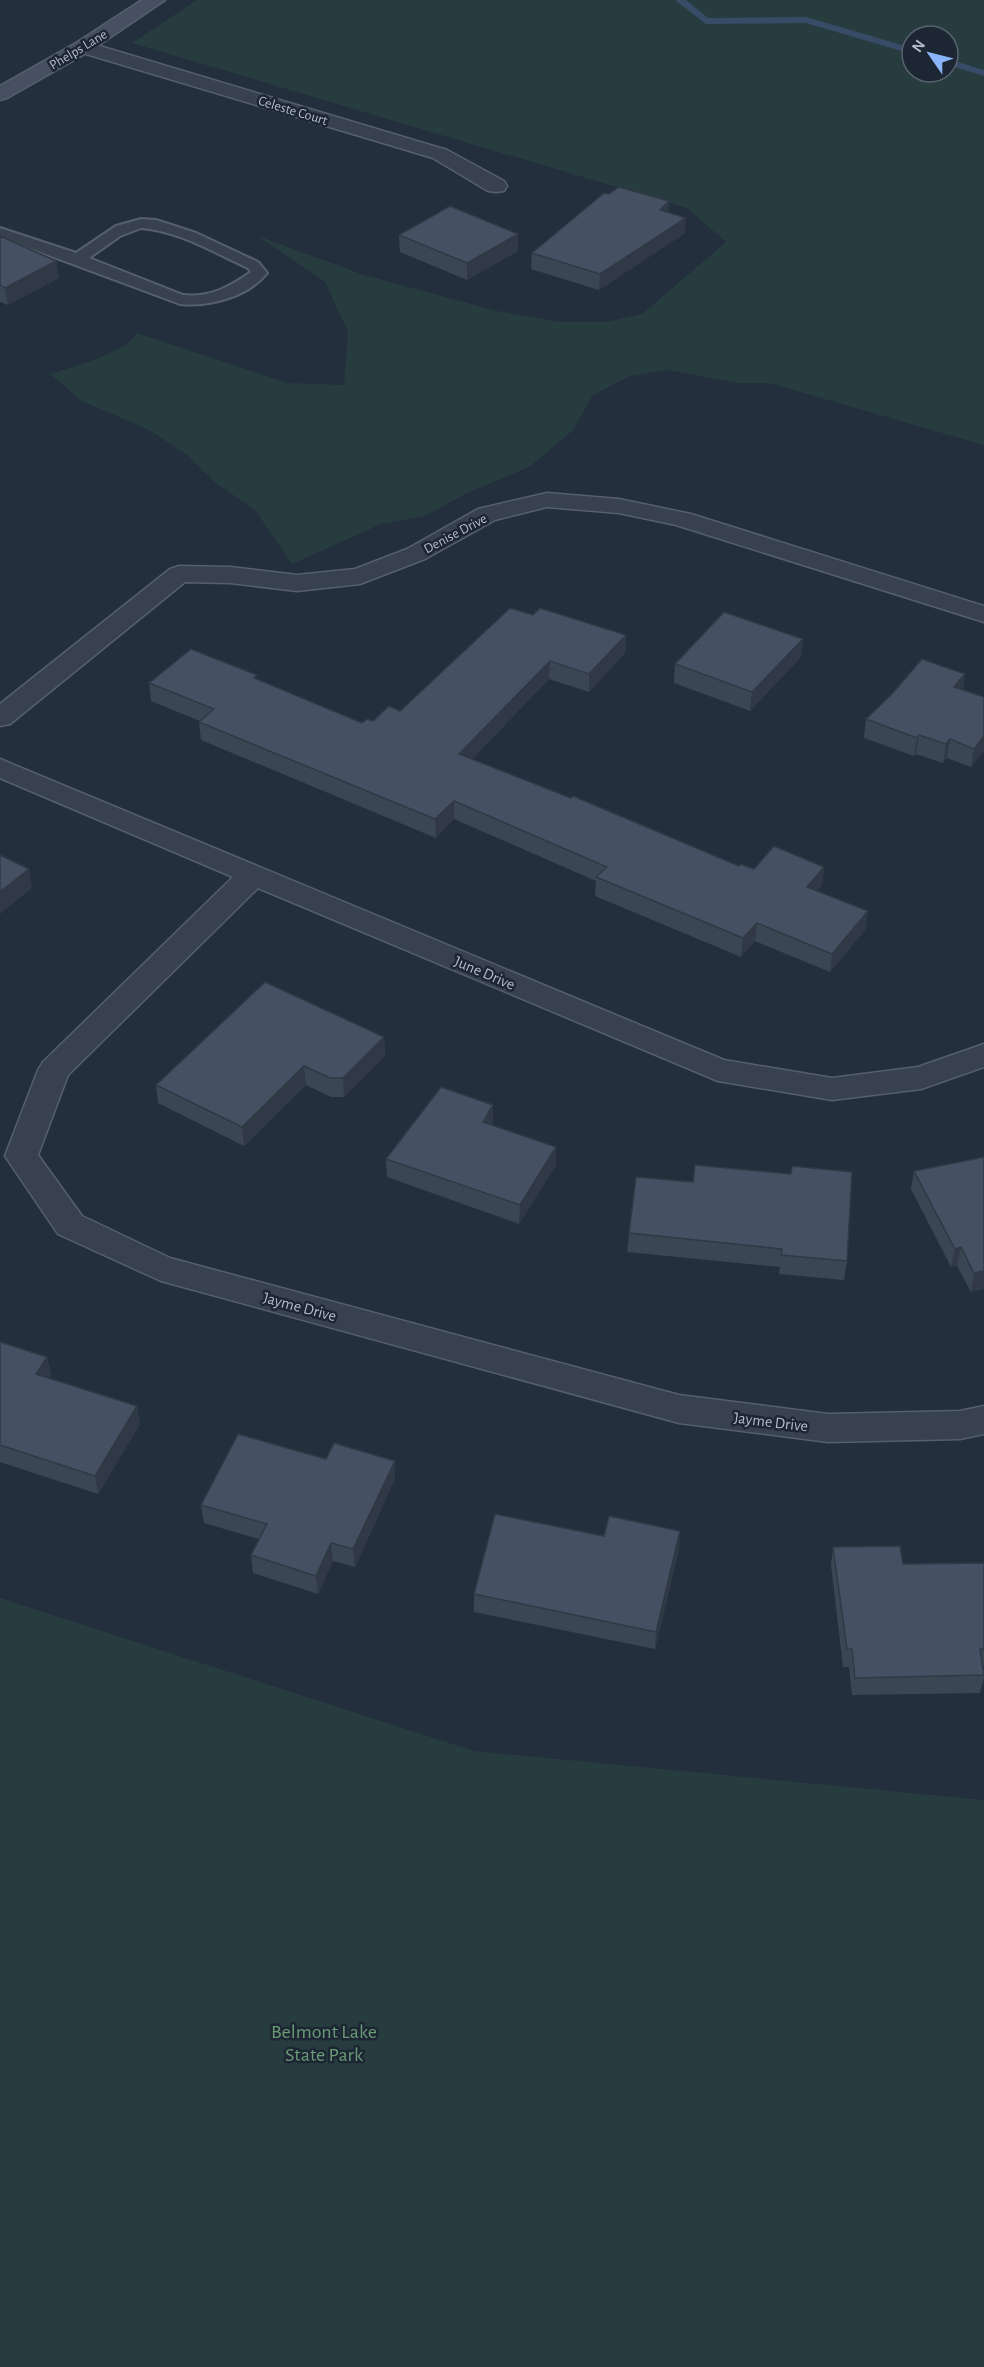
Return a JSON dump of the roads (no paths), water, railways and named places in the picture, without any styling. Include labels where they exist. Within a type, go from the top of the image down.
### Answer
[{"type":"street","name":"Phelps Lane","points":[[0,94],[83,47],[155,0]]},
{"type":"street","name":"Celeste Court","points":[[83,47],[440,154],[496,186]]},
{"type":"street","name":"Denise Drive","points":[[0,718],[179,574],[230,575],[297,583],[360,576],[416,554],[486,514],[547,500],[618,506],[682,519],[984,614]]},
{"type":"street","name":"June Drive","points":[[0,768],[718,1070],[832,1089],[921,1078],[984,1055]]},
{"type":"street","name":"Jayme Drive","points":[[253,875],[54,1070],[21,1156],[70,1225],[161,1268],[679,1409],[828,1428],[960,1425],[984,1420]]},
{"type":"lane","points":[[0,232],[78,259],[180,299],[196,302],[220,295],[246,283],[259,273],[253,266],[177,231],[147,222],[128,226],[78,259]]},
{"type":"waterway","points":[[680,0],[706,21],[806,20],[900,47]]},
{"type":"waterway","points":[[960,66],[984,73]]},
{"type":"park label","name":"Belmont Lake State Park","points":[[324,2042]]}]
